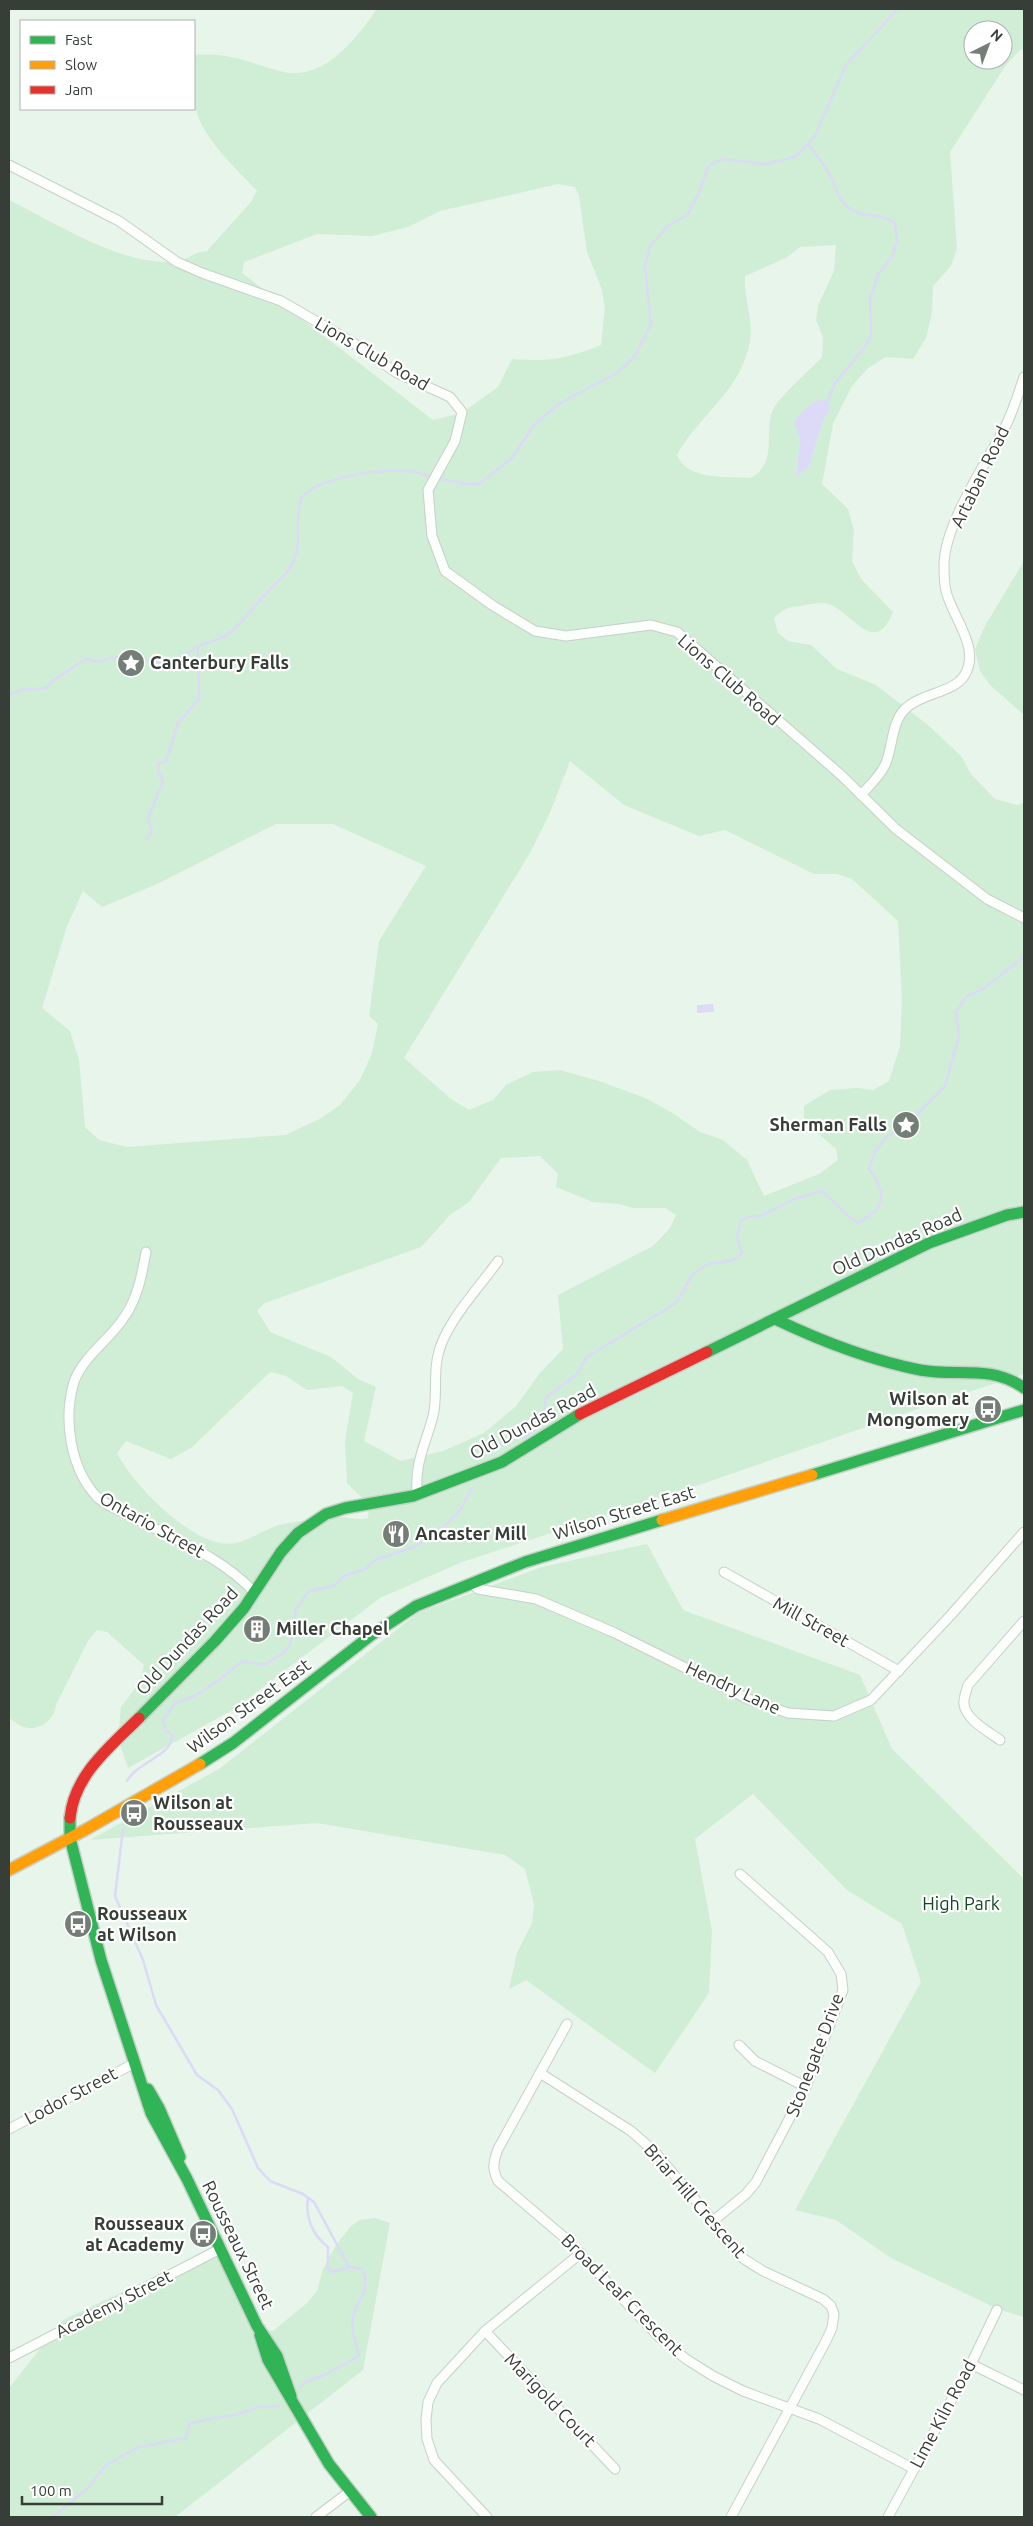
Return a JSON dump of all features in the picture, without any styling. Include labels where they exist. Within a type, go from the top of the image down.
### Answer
[{"type":"main road","name":"Old Dundas Road","points":[[70,1838],[68,1822],[70,1808],[80,1782],[89,1769],[216,1640],[255,1593],[281,1552],[298,1533],[326,1514],[345,1508],[418,1494],[502,1462],[578,1415],[929,1243],[1007,1215],[1024,1212]]},
{"type":"main road","points":[[775,1319],[797,1330],[875,1358],[924,1371],[992,1373],[1009,1376],[1024,1388]]},
{"type":"main road","name":"Wilson Street East","points":[[9,1870],[161,1787],[233,1743],[392,1620],[416,1606],[472,1582],[534,1559],[1024,1410]]},
{"type":"main road","name":"Rousseaux Street","points":[[70,1838],[101,1960],[150,2113],[187,2179],[257,2326],[268,2360],[291,2396],[320,2450],[349,2492],[371,2517]]},
{"type":"street","name":"Lions Club Road","points":[[9,165],[119,221],[177,262],[202,273],[281,301],[352,342],[397,373],[450,397],[462,412],[455,441],[428,490],[432,536],[444,571],[492,606],[535,631],[566,636],[651,625],[677,632],[861,795],[896,829],[987,899],[1024,918]]},
{"type":"street","name":"Artaban Road","points":[[861,795],[884,767],[895,727],[904,710],[918,699],[948,688],[964,677],[969,661],[966,640],[946,591],[944,563],[951,534],[964,502],[984,462],[1007,423],[1024,377]]},
{"type":"street","name":"Ontario Street","points":[[146,1252],[138,1290],[126,1316],[86,1362],[74,1382],[69,1413],[72,1443],[79,1471],[98,1498],[217,1561],[255,1593]]},
{"type":"street","points":[[418,1494],[416,1471],[421,1449],[434,1414],[437,1357],[442,1341],[498,1261]]},
{"type":"street","name":"Hendry Lane","points":[[472,1582],[478,1589],[536,1599],[623,1636],[748,1699],[788,1713],[834,1716],[870,1700],[899,1671],[1024,1532]]},
{"type":"street","name":"Mill Street","points":[[724,1572],[899,1671]]},
{"type":"street","points":[[1000,1740],[977,1722],[964,1704],[968,1685],[1024,1621]]},
{"type":"street","name":"Stonegate Drive","points":[[713,2221],[746,2194],[756,2182],[806,2087],[843,1990],[841,1974],[828,1952],[740,1874]]},
{"type":"street","name":"Broad Leaf Crescent","points":[[567,2024],[498,2149],[493,2171],[498,2181],[581,2254],[658,2336],[686,2359],[713,2376],[743,2391],[791,2408],[852,2436],[914,2469]]},
{"type":"street","points":[[739,2045],[756,2061],[806,2087]]},
{"type":"street","name":"Lodor Street","points":[[9,2128],[133,2064]]},
{"type":"street","name":"Briar Hill Crescent","points":[[540,2073],[631,2131],[655,2152],[713,2221],[726,2241],[744,2258],[763,2271],[822,2299],[831,2306],[834,2314],[832,2328],[791,2408],[731,2517]]},
{"type":"street","name":"Academy Street","points":[[9,2358],[220,2249]]},
{"type":"street","points":[[487,2517],[434,2460],[427,2439],[426,2420],[428,2402],[438,2383],[485,2331],[581,2254]]},
{"type":"street","name":"Lime Kiln Road","points":[[888,2517],[971,2364],[997,2310]]},
{"type":"street","name":"Marigold Court","points":[[485,2331],[616,2469]]},
{"type":"street","points":[[971,2364],[1024,2390]]},
{"type":"street","points":[[316,2517],[349,2492]]},
{"type":"green space","points":[[377,9],[1024,9],[1024,49],[1020,50],[1013,58],[1013,20],[963,20],[963,70],[1003,70],[950,152],[957,248],[951,266],[933,286],[932,313],[926,338],[913,359],[885,357],[867,369],[852,386],[833,424],[822,484],[848,509],[854,530],[852,561],[861,579],[893,612],[885,626],[877,632],[861,627],[834,606],[824,603],[789,608],[774,618],[778,633],[788,641],[811,645],[837,669],[876,685],[928,725],[961,756],[971,774],[995,799],[1017,805],[1024,803],[1024,1374],[696,1486],[462,1562],[380,1598],[236,1708],[128,1768],[118,1739],[121,1707],[140,1682],[144,1665],[107,1632],[97,1630],[88,1641],[55,1710],[45,1724],[35,1728],[23,1727],[9,1718],[9,200],[69,232],[114,251],[137,258],[158,262],[179,261],[207,251],[251,202],[257,191],[223,155],[202,125],[195,107],[195,55],[227,56],[280,71],[295,73],[310,71],[324,65],[348,45]],"holes":[[[558,184],[575,187],[579,196],[587,252],[601,287],[605,307],[601,345],[577,354],[548,360],[512,359],[498,387],[462,413],[433,420],[242,273],[244,262],[317,234],[372,236],[408,227],[440,211]],[[836,245],[834,271],[818,306],[816,320],[823,337],[822,357],[789,389],[774,408],[769,426],[769,446],[765,464],[759,472],[750,478],[709,476],[689,469],[677,455],[686,440],[729,388],[745,359],[751,333],[745,276],[786,258],[800,247]],[[831,409],[824,418],[809,467],[796,477],[800,440]],[[570,761],[624,805],[699,836],[725,830],[814,874],[837,874],[852,879],[898,921],[902,1001],[900,1047],[889,1081],[873,1090],[857,1088],[830,1090],[804,1106],[804,1121],[836,1149],[838,1160],[819,1174],[764,1196],[747,1160],[723,1140],[700,1132],[671,1112],[645,1098],[599,1081],[560,1070],[533,1072],[506,1085],[493,1100],[469,1110],[451,1099],[404,1058],[530,853],[549,815]],[[276,824],[333,824],[426,866],[379,941],[369,1016],[378,1024],[372,1053],[360,1080],[340,1105],[320,1119],[285,1135],[127,1147],[99,1140],[85,1127],[79,1060],[70,1031],[42,1008],[67,926],[83,891],[102,907],[157,884]],[[540,1156],[558,1174],[556,1187],[593,1202],[619,1204],[634,1208],[665,1208],[676,1215],[670,1228],[653,1246],[558,1295],[563,1349],[540,1373],[516,1406],[484,1433],[443,1451],[401,1461],[364,1441],[376,1387],[358,1379],[331,1357],[270,1332],[257,1310],[265,1303],[421,1247],[450,1215],[469,1202],[501,1158]],[[270,1372],[286,1376],[307,1390],[342,1386],[353,1393],[345,1441],[347,1483],[369,1505],[368,1518],[338,1517],[282,1524],[236,1543],[220,1543],[203,1537],[185,1527],[167,1513],[136,1481],[117,1453],[126,1441],[171,1459],[191,1448]]]},
{"type":"green space","points":[[1024,561],[1024,715],[990,685],[980,671],[975,649],[985,626]]},
{"type":"green space","name":"High Park","points":[[647,1544],[683,1610],[860,1675],[892,1749],[1024,1879],[1024,2317],[1000,2310],[891,2258],[836,2220],[795,2210],[921,1982],[902,1924],[847,1890],[753,1794],[695,1839],[712,1931],[709,1993],[655,2073],[526,1980],[509,1989],[517,1953],[532,1923],[534,1904],[525,1869],[505,1855],[317,1823],[90,1840],[219,1769],[418,1613],[542,1567]]},
{"type":"green space","points":[[375,2218],[390,2223],[363,2370],[175,2517],[9,2517],[9,2388],[63,2320],[223,2245],[265,2330],[273,2331],[307,2303],[317,2291],[323,2269],[336,2245],[351,2226],[360,2220]]},
{"type":"water","points":[[823,399],[831,409],[824,418],[809,467],[796,477],[800,440],[795,423],[797,417],[814,402]]},
{"type":"water","points":[[713,1004],[714,1012],[697,1013],[697,1005]]},
{"type":"waterway","points":[[437,478],[466,484],[479,484],[512,458],[534,425],[560,403],[617,373],[635,356],[651,324],[645,266],[650,246],[668,226],[688,214],[699,193],[708,167],[721,159],[765,164],[795,157],[815,136],[846,65],[898,9]]},
{"type":"waterway","points":[[808,144],[829,173],[844,203],[853,211],[884,218],[895,223],[897,241],[892,257],[878,275],[870,298],[871,335],[865,347],[835,383],[827,403]]},
{"type":"waterway","points":[[9,694],[22,690],[46,688],[55,679],[86,659],[101,661],[128,657],[165,662],[175,660],[201,645],[225,636],[242,621],[285,574],[292,563],[297,550],[299,507],[304,495],[313,488],[355,475],[385,471],[410,471],[432,476]]},
{"type":"waterway","points":[[147,839],[152,832],[148,818],[163,782],[158,769],[159,763],[166,762],[178,723],[199,699],[198,647]]},
{"type":"waterway","points":[[489,1454],[502,1442],[526,1436],[543,1423],[546,1398],[577,1374],[587,1357],[676,1303],[693,1274],[708,1264],[734,1260],[740,1256],[742,1252],[737,1238],[741,1221],[747,1217],[761,1216],[792,1200],[822,1191],[858,1223],[875,1211],[880,1204],[881,1198],[878,1183],[869,1169],[875,1152],[886,1137],[906,1125],[945,1086],[959,1036],[956,1012],[967,996],[983,989],[1024,957]]},
{"type":"waterway","points":[[127,1781],[132,1774],[161,1753],[171,1742],[172,1735],[166,1731],[163,1720],[175,1703],[195,1696],[222,1678],[242,1661],[264,1665],[283,1653],[290,1645],[296,1609],[309,1591],[334,1586],[344,1576],[365,1569],[375,1560],[414,1547],[444,1527],[461,1509],[472,1488]]},
{"type":"waterway","points":[[123,1829],[115,1896],[143,1960],[156,2005],[197,2075],[218,2090],[232,2109],[258,2168],[270,2181],[303,2194],[314,2202],[349,2267],[362,2269],[365,2277],[366,2285],[355,2310],[352,2325],[359,2356],[325,2375],[305,2382],[300,2387]]},
{"type":"waterway","points":[[308,2198],[307,2205],[311,2225],[318,2237],[328,2247],[328,2269],[332,2272],[349,2267]]},
{"type":"waterway","points":[[53,2517],[89,2487],[106,2465],[139,2447],[186,2438],[190,2423],[239,2414],[259,2407],[279,2406]]},
{"type":"traffic: fast","points":[[707,1352],[929,1243],[1007,1215],[1024,1212]]},
{"type":"traffic: fast","points":[[775,1319],[828,1342],[901,1366],[934,1372],[999,1376],[1024,1388]]},
{"type":"traffic: fast","points":[[812,1475],[1024,1410]]},
{"type":"traffic: fast","points":[[139,1718],[215,1641],[244,1608],[281,1552],[298,1533],[326,1514],[345,1508],[413,1496],[502,1462],[580,1414]]},
{"type":"traffic: fast","points":[[200,1764],[233,1743],[370,1636],[416,1606],[525,1562],[662,1520]]},
{"type":"traffic: fast","points":[[70,1818],[70,1838],[101,1960],[151,2113],[187,2179],[257,2326],[277,2356],[291,2396]]},
{"type":"traffic: fast","points":[[148,2089],[159,2108],[180,2157]]},
{"type":"traffic: fast","points":[[260,2335],[268,2360],[329,2464],[371,2517]]},
{"type":"traffic: slow","points":[[662,1520],[812,1475]]},
{"type":"traffic: slow","points":[[9,1870],[85,1830],[200,1764]]},
{"type":"traffic: jam","points":[[580,1414],[707,1352]]},
{"type":"traffic: jam","points":[[70,1818],[78,1788],[86,1775],[105,1751],[139,1718]]},
{"type":"place","name":"Canterbury Falls","points":[[131,663]]},
{"type":"place","name":"Sherman Falls","points":[[906,1125]]},
{"type":"place","name":"Wilson at Mongomery","points":[[988,1409]]},
{"type":"place","name":"Ancaster Mill","points":[[396,1534]]},
{"type":"place","name":"Miller Chapel","points":[[257,1629]]},
{"type":"place","name":"Wilson at Rousseaux","points":[[134,1813]]},
{"type":"place","name":"Rousseaux at Wilson","points":[[78,1924]]},
{"type":"place","name":"Rousseaux at Academy","points":[[203,2234]]}]
